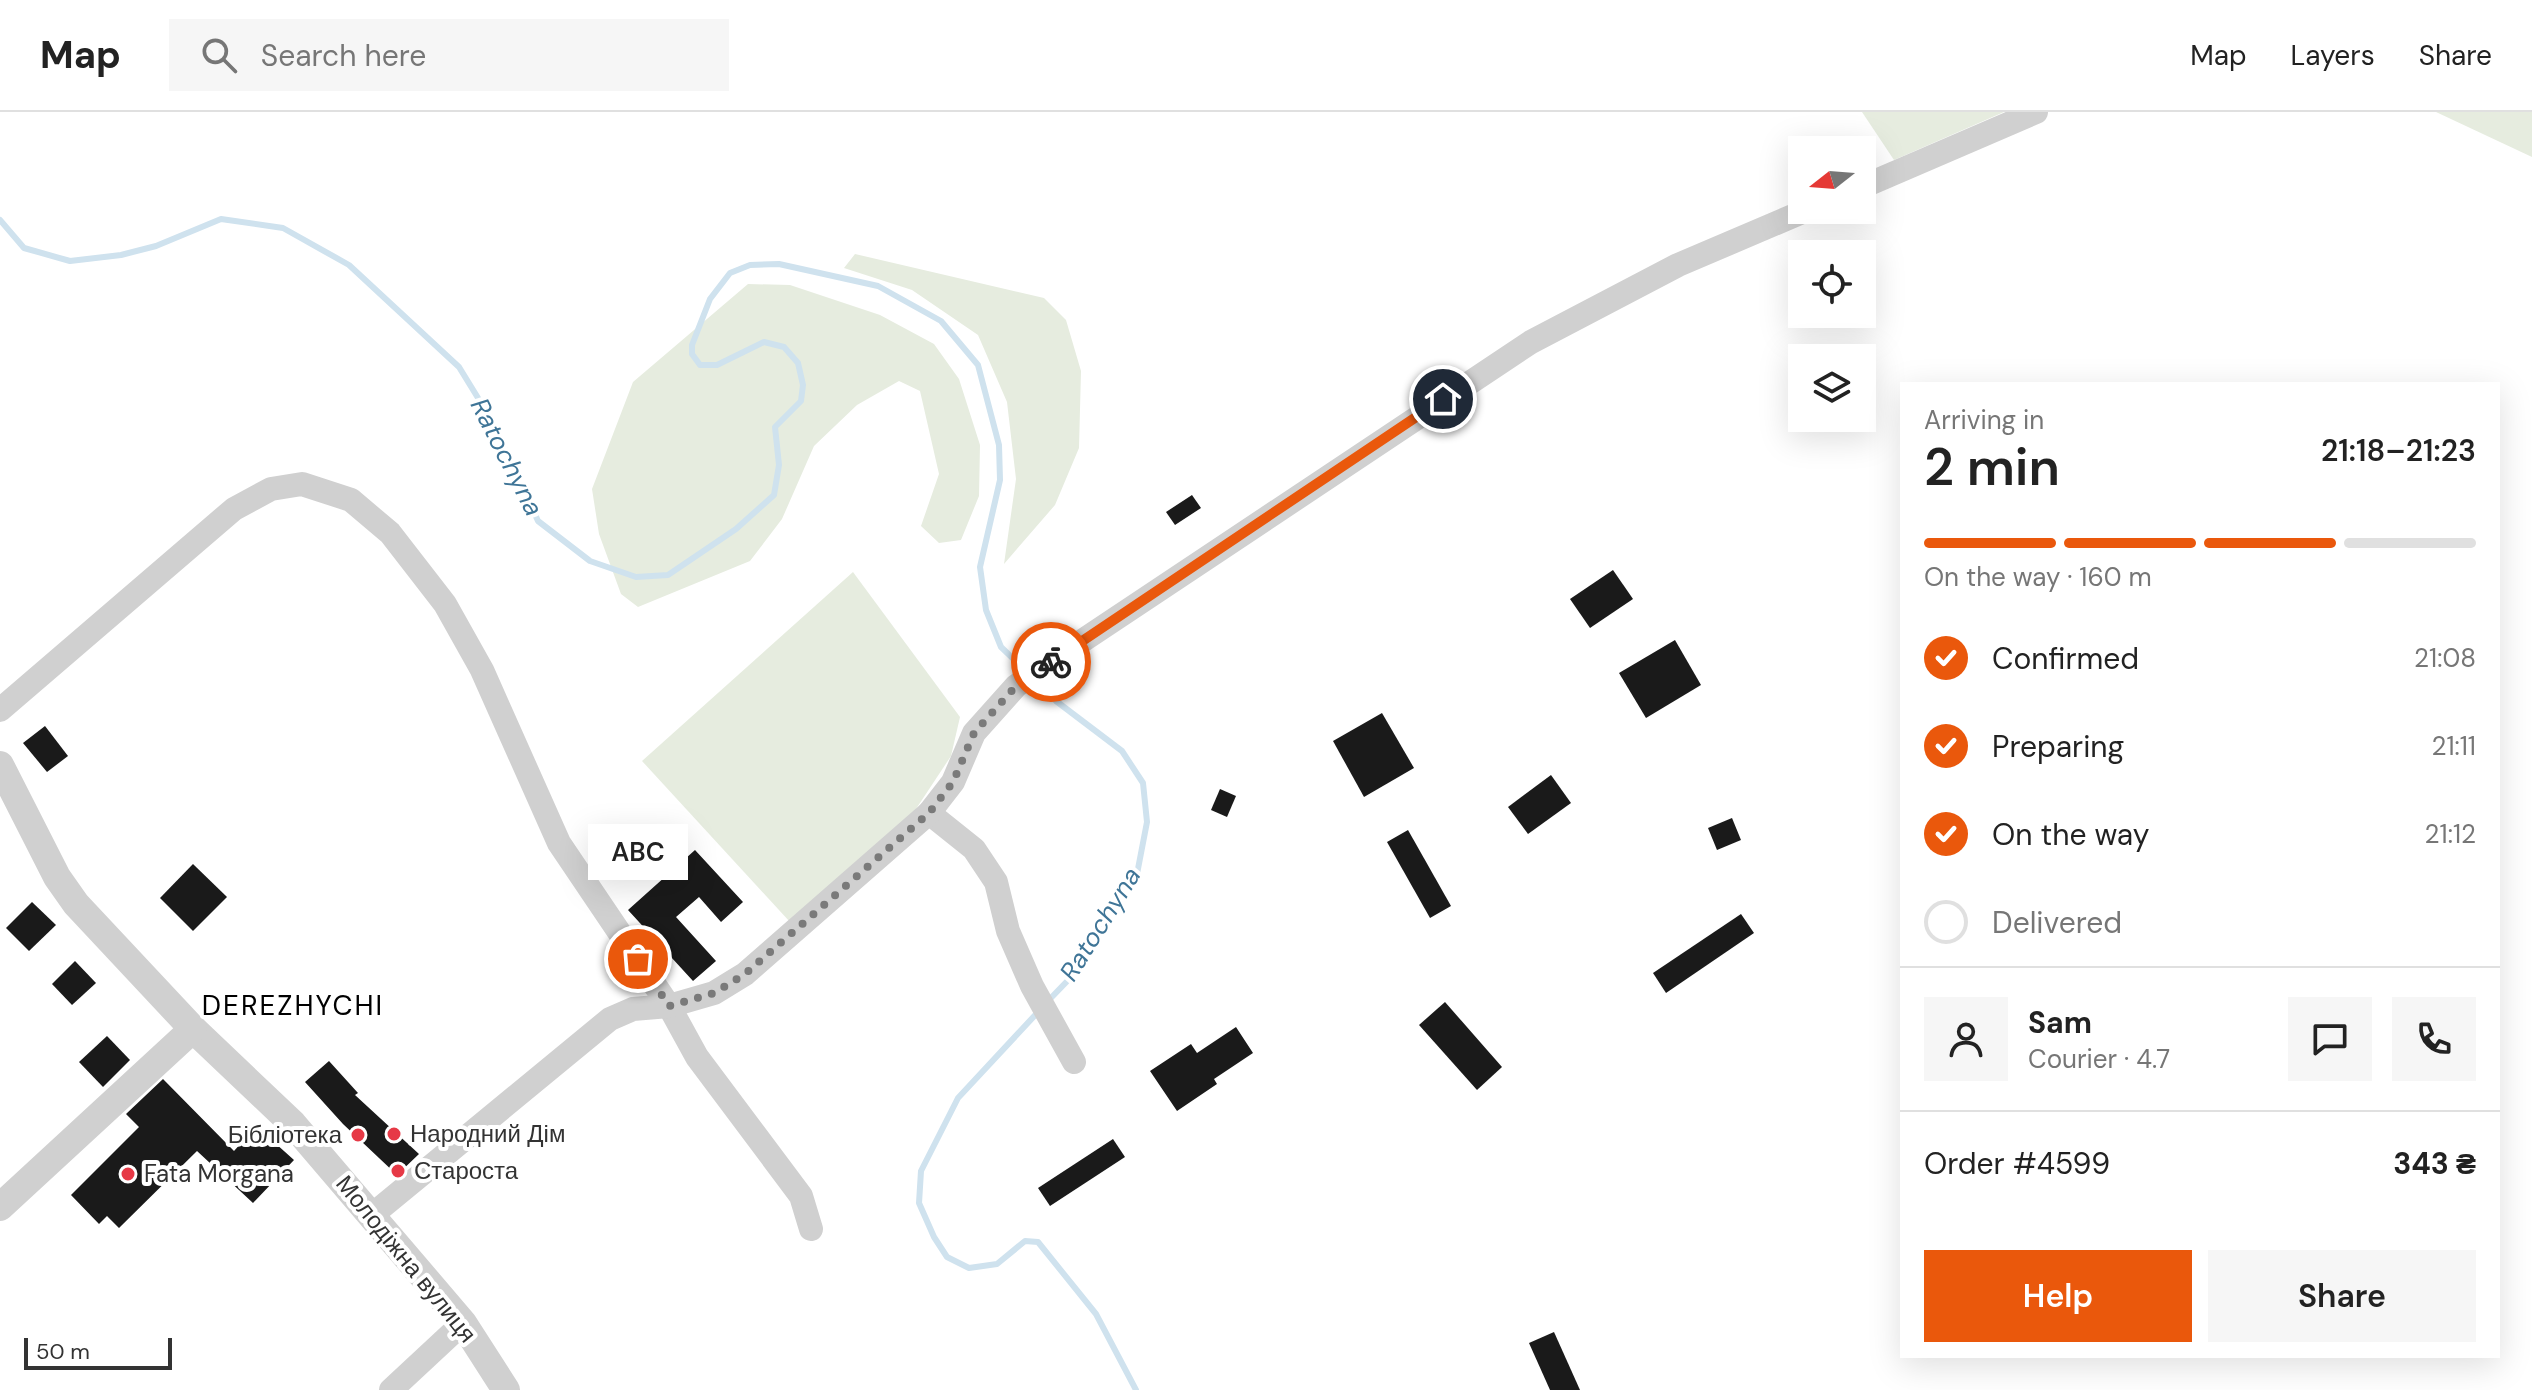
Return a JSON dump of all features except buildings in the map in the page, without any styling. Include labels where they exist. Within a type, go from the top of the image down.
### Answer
[{"type":"street","points":[[1876,181],[2036,112]]},
{"type":"street","points":[[372,1215],[610,1019],[633,1009],[669,1006],[714,993],[745,974],[929,813],[953,782],[974,733],[1016,686],[1531,342],[1678,265],[1788,218]]},
{"type":"street","points":[[0,710],[234,509],[271,489],[302,484],[351,500],[390,533],[445,604],[482,670],[559,843],[669,1006],[697,1057],[801,1196],[811,1229]]},
{"type":"street","name":"Молодіжна вулиця","points":[[0,765],[57,877],[76,904],[193,1029],[293,1124],[463,1323],[506,1390]]},
{"type":"street","points":[[929,813],[974,849],[996,882],[1008,931],[1032,986],[1074,1062]]},
{"type":"street","points":[[0,1207],[193,1029]]},
{"type":"street","points":[[391,1390],[463,1323]]},
{"type":"shaded area","points":[[1862,112],[2004,112],[1894,160]]},
{"type":"shaded area","points":[[2436,112],[2532,112],[2532,157]]},
{"type":"shaded area","points":[[855,254],[1044,298],[1066,320],[1081,371],[1079,448],[1055,505],[1004,564],[1016,479],[1007,402],[978,335],[912,290],[844,268]]},
{"type":"shaded area","points":[[748,284],[790,285],[880,315],[934,344],[959,379],[980,445],[979,496],[961,540],[939,543],[921,526],[939,474],[920,391],[899,381],[857,405],[814,446],[782,519],[750,561],[638,607],[621,594],[599,534],[592,489],[633,382]]},
{"type":"shaded area","points":[[853,572],[960,717],[951,756],[912,815],[790,922],[642,761]]},
{"type":"waterway","name":"Ratochyna","points":[[0,220],[24,248],[70,261],[121,255],[156,246],[221,219],[283,228],[349,265],[459,367],[494,424],[538,521],[590,561],[636,577],[668,575],[736,529],[774,495],[779,465],[775,427],[801,401],[803,385],[798,363],[784,347],[764,342],[717,365],[700,365],[692,354],[692,345],[710,299],[730,273],[750,265],[779,264],[878,286],[941,321],[978,365],[999,445],[1000,480],[980,567],[986,610],[1001,647],[1025,670]]},
{"type":"waterway","name":"Ratochyna","points":[[1036,681],[1056,701],[1122,751],[1143,783],[1147,822],[1137,874],[1075,973],[1048,1001]]},
{"type":"waterway","name":"Ratochyna","points":[[1038,1012],[958,1098],[921,1171],[919,1203],[947,1257],[969,1268],[997,1264],[1025,1241],[1038,1242],[1096,1314],[1136,1390]]},
{"type":"way so far","points":[[638,959],[669,1006],[714,993],[745,974],[929,813],[953,782],[974,733],[1016,686],[1051,662]]},
{"type":"place","name":"ABC","points":[[638,959]]},
{"type":"place","name":"Народний Дім","points":[[394,1134]]},
{"type":"place","name":"Бібліотека","points":[[358,1135]]},
{"type":"place","name":"Староста","points":[[398,1171]]},
{"type":"place","name":"Fata Morgana","points":[[128,1174]]},
{"type":"district","name":"DEREZHYCHI","points":[[293,1005]]},
{"type":"route","points":[[1051,662],[1443,399]]}]
